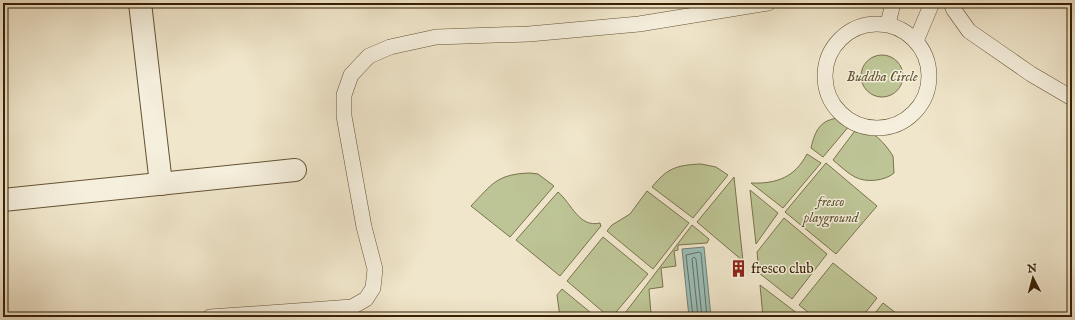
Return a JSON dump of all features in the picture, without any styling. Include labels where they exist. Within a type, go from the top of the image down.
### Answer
[{"type":"street","points":[[140,3],[161,184]]},
{"type":"street","points":[[3,200],[295,170]]},
{"type":"lane","points":[[210,317],[352,307],[366,299],[373,288],[375,270],[364,227],[344,116],[344,95],[351,75],[369,56],[390,47],[436,37],[529,34],[639,24],[768,3]]},
{"type":"lane","points":[[888,24],[893,3]]},
{"type":"lane","points":[[916,41],[932,3]]},
{"type":"lane","points":[[951,3],[954,10],[969,30],[1031,74],[1072,98]]},
{"type":"lane","points":[[878,23],[888,24],[909,34],[916,41],[926,57],[930,76],[926,95],[914,114],[896,125],[876,129],[856,124],[839,113],[827,95],[824,75],[828,55],[840,38],[857,27],[878,23]]},
{"type":"green space","name":"Buddha Circle","points":[[882,55],[897,61],[903,76],[897,91],[882,97],[867,91],[861,76],[867,61]]},
{"type":"green space","points":[[840,118],[850,125],[823,157],[811,148],[817,131],[824,123]]},
{"type":"green space","points":[[857,128],[873,134],[886,146],[893,156],[894,173],[881,179],[859,179],[846,171],[833,160]]},
{"type":"green space","points":[[807,154],[821,163],[783,208],[751,183],[769,182],[784,178],[797,168]]},
{"type":"green space","name":"fresco playground","points":[[826,163],[877,206],[836,254],[785,212]]},
{"type":"green space","points":[[701,164],[716,167],[728,175],[693,218],[652,187],[657,181],[673,169],[685,165]]},
{"type":"green space","points":[[530,173],[538,174],[554,186],[510,237],[471,206],[490,186],[502,178],[510,175]]},
{"type":"green space","points":[[734,177],[743,261],[697,222]]},
{"type":"green space","points":[[750,190],[778,213],[756,244]]},
{"type":"green space","points":[[647,191],[689,223],[653,269],[607,231],[612,225],[630,214]]},
{"type":"green space","points":[[558,192],[581,219],[593,224],[600,223],[601,226],[560,276],[516,240]]},
{"type":"green space","points":[[784,218],[827,254],[792,299],[759,273],[757,252]]},
{"type":"green space","points":[[692,225],[709,239],[707,243],[678,245],[678,250],[674,251],[676,266],[661,268],[663,287],[649,289],[651,314],[622,317]]},
{"type":"green space","points":[[603,237],[648,274],[612,317],[609,317],[567,281]]},
{"type":"green space","points":[[833,263],[877,298],[862,317],[814,317],[799,305]]},
{"type":"green space","points":[[760,285],[802,317],[763,317]]},
{"type":"green space","points":[[562,289],[596,317],[560,317],[557,295]]},
{"type":"green space","points":[[883,303],[901,317],[872,317]]},
{"type":"water","points":[[704,247],[711,317],[689,317],[682,249]]},
{"type":"place","name":"fresco club","points":[[738,268]]}]
